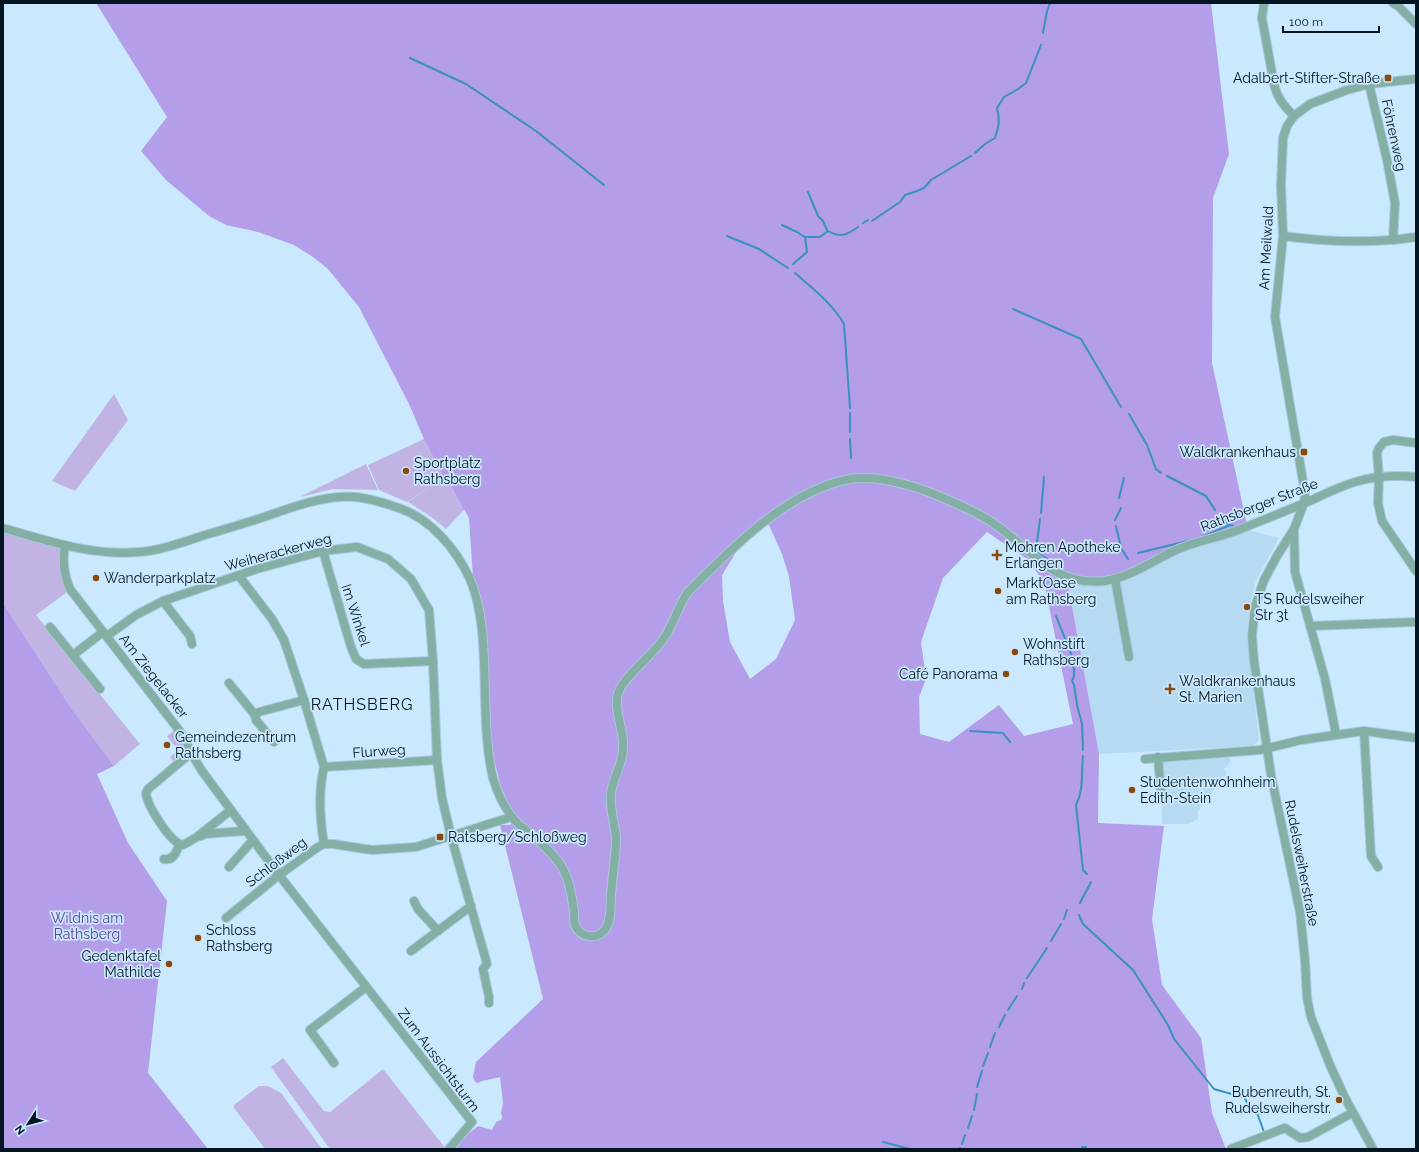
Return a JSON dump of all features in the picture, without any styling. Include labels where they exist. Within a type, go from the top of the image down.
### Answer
[{"type":"street","points":[[1264,3],[1262,18],[1264,37],[1276,93],[1283,105],[1294,116],[1310,104],[1347,90],[1369,84],[1416,78]]},
{"type":"street","points":[[1393,3],[1416,24]]},
{"type":"street","name":"Föhrenweg","points":[[1369,84],[1387,160],[1395,203],[1393,240]]},
{"type":"street","name":"Am Meilwald","points":[[1294,116],[1287,126],[1283,138],[1281,185],[1283,236],[1275,317],[1300,460],[1305,493],[1304,503]]},
{"type":"street","points":[[1283,236],[1353,242],[1416,237]]},
{"type":"street","points":[[1416,443],[1393,440],[1384,442],[1377,453],[1379,477],[1378,503],[1382,521],[1416,571]]},
{"type":"street","name":"Rathsberger Straße","points":[[3,528],[65,546],[98,552],[120,553],[149,551],[177,544],[301,504],[337,497],[355,497],[374,500],[408,512],[428,524],[444,539],[459,559],[470,579],[476,598],[480,616],[484,652],[488,752],[494,780],[502,802],[511,817],[544,847],[561,866],[571,892],[575,925],[579,931],[585,935],[592,936],[604,931],[609,923],[616,834],[610,794],[623,751],[623,733],[617,698],[620,690],[626,680],[654,652],[665,636],[688,592],[753,531],[796,499],[835,483],[850,479],[865,478],[883,480],[920,489],[983,516],[1006,532],[1054,572],[1076,579],[1103,581],[1116,578],[1141,568],[1178,549],[1235,531],[1355,482],[1379,477],[1398,476],[1416,478]]},
{"type":"street","name":"Rudelsweiherstraße","points":[[1304,503],[1294,529],[1264,580],[1255,607],[1252,636],[1254,661],[1273,787],[1300,912],[1307,998],[1311,1017],[1330,1065],[1352,1113],[1373,1149]]},
{"type":"street","points":[[1294,529],[1295,572],[1325,679],[1336,734]]},
{"type":"street","name":"Am Ziegelacker","points":[[65,546],[63,556],[64,569],[68,585],[186,738],[202,771],[278,874]]},
{"type":"street","name":"Weiherackerweg","points":[[105,634],[163,601],[257,569],[322,551],[357,547],[388,559],[411,579],[429,610],[433,661],[437,760],[442,798],[451,836],[487,964],[484,969],[489,1003]]},
{"type":"street","name":"Im Winkel","points":[[322,551],[356,659],[364,664],[433,661]]},
{"type":"street","points":[[239,576],[272,618],[279,630],[284,640],[304,700],[324,767],[320,796],[324,844]]},
{"type":"street","points":[[1116,578],[1129,657]]},
{"type":"street","points":[[163,601],[190,636],[192,644]]},
{"type":"street","points":[[1310,626],[1416,622]]},
{"type":"street","points":[[50,627],[100,689]]},
{"type":"street","name":"Am Ziegelacker","points":[[73,655],[105,634]]},
{"type":"street","points":[[229,683],[255,715],[256,720],[274,742]]},
{"type":"street","points":[[255,715],[259,712],[304,700]]},
{"type":"street","points":[[1364,731],[1371,856],[1378,867]]},
{"type":"street","points":[[1145,759],[1228,753],[1267,748],[1336,734],[1364,731],[1416,738]]},
{"type":"street","points":[[192,753],[148,789],[146,793],[149,803],[161,824],[179,844],[183,845],[197,837],[231,810]]},
{"type":"street","points":[[1158,757],[1161,792]]},
{"type":"street","name":"Flurweg","points":[[324,767],[437,760]]},
{"type":"street","name":"Schloßweg","points":[[226,918],[278,874],[324,844],[372,850],[416,847],[511,817]]},
{"type":"street","points":[[197,837],[205,834],[243,831],[245,829]]},
{"type":"street","points":[[229,867],[253,840]]},
{"type":"street","points":[[164,859],[169,860],[171,858],[178,850],[179,844]]},
{"type":"street","name":"Zum Aussichtsturm","points":[[278,874],[472,1122],[449,1149]]},
{"type":"street","points":[[414,901],[418,909],[438,931]]},
{"type":"street","points":[[411,952],[471,906]]},
{"type":"street","points":[[334,1063],[310,1030],[366,987]]},
{"type":"street","points":[[1231,1149],[1285,1128],[1300,1138],[1308,1137],[1352,1113]]},
{"type":"shaded area","points":[[114,394],[128,420],[75,491],[52,481]]},
{"type":"shaded area","name":"Sportplatz Rathsberg","points":[[424,439],[444,478],[446,477],[465,510],[446,529],[430,516],[408,502],[435,484],[407,502],[379,490],[368,465]]},
{"type":"shaded area","points":[[366,464],[378,490],[333,489],[300,497]]},
{"type":"shaded area","points":[[3,528],[65,546],[67,581],[66,593],[36,615],[140,744],[114,766],[71,708],[3,603]]},
{"type":"shaded area","name":"Waldkrankenhaus St. Marien","points":[[1248,530],[1279,538],[1256,580],[1249,610],[1247,639],[1259,740],[1253,746],[1099,754],[1068,583],[1082,584]]},
{"type":"shaded area","points":[[175,730],[184,742],[182,748],[184,754],[174,763],[170,757],[178,750],[167,736]]},
{"type":"shaded area","points":[[1228,755],[1231,761],[1224,769],[1227,773],[1198,811],[1198,819],[1189,824],[1162,824],[1161,760]]},
{"type":"shaded area","points":[[283,1058],[324,1111],[330,1112],[383,1069],[446,1149],[330,1149],[271,1067]]},
{"type":"shaded area","points":[[259,1086],[268,1086],[281,1093],[322,1149],[265,1149],[234,1108],[234,1105]]},
{"type":"green space","points":[[96,3],[1211,3],[1229,154],[1213,198],[1212,363],[1248,530],[1189,548],[1151,566],[1082,584],[1068,584],[1099,754],[1098,823],[1164,826],[1152,919],[1162,985],[1201,1038],[1212,1113],[1226,1149],[451,1149],[478,1126],[492,1130],[496,1122],[501,1120],[503,1103],[500,1077],[478,1083],[475,1082],[473,1077],[476,1062],[543,999],[500,825],[510,825],[516,816],[510,808],[501,787],[492,752],[487,643],[485,625],[473,578],[469,518],[446,477],[444,478],[424,439],[409,404],[359,307],[328,269],[294,245],[258,232],[226,225],[209,216],[166,180],[141,151],[167,117]],"holes":[[[766,525],[769,525],[782,554],[789,576],[795,620],[776,659],[750,679],[730,642],[723,601],[722,575],[738,549]],[[987,532],[1027,559],[1044,582],[1073,724],[1024,736],[999,705],[949,742],[920,734],[919,697],[926,679],[921,642],[943,578]]]},
{"type":"green space","name":"Wildnis am Rathsberg","points":[[3,603],[71,708],[114,766],[97,774],[128,843],[167,901],[148,1073],[208,1149],[3,1149]]},
{"type":"waterway","points":[[1043,33],[1050,3]]},
{"type":"waterway","points":[[975,153],[995,138],[999,123],[997,108],[1004,97],[1026,83],[1041,45]]},
{"type":"waterway","points":[[410,58],[466,84],[536,131],[604,185]]},
{"type":"waterway","points":[[872,221],[900,202],[905,195],[924,188],[931,180],[971,156]]},
{"type":"waterway","points":[[808,192],[818,216],[823,221],[827,230]]},
{"type":"waterway","points":[[863,223],[868,220]]},
{"type":"waterway","points":[[782,225],[805,237]]},
{"type":"waterway","points":[[793,264],[807,252],[805,237],[820,237],[828,231],[843,235],[858,227]]},
{"type":"waterway","points":[[727,236],[759,249],[788,268]]},
{"type":"waterway","points":[[795,273],[834,309],[844,324],[850,408]]},
{"type":"waterway","points":[[1013,309],[1081,339],[1121,407]]},
{"type":"waterway","points":[[850,413],[850,432]]},
{"type":"waterway","points":[[1129,414],[1147,445],[1156,469],[1161,473]]},
{"type":"waterway","points":[[850,439],[851,458]]},
{"type":"waterway","points":[[1167,476],[1206,496],[1215,510]]},
{"type":"waterway","points":[[1041,513],[1044,477]]},
{"type":"waterway","points":[[1119,498],[1124,478]]},
{"type":"waterway","points":[[1115,520],[1121,508]]},
{"type":"waterway","points":[[1219,517],[1229,525]]},
{"type":"waterway","points":[[1040,519],[1036,550],[1052,562]]},
{"type":"waterway","points":[[1202,537],[1230,525],[1233,526]]},
{"type":"waterway","points":[[1116,526],[1121,548],[1128,559]]},
{"type":"waterway","points":[[1138,553],[1196,539]]},
{"type":"waterway","points":[[1056,616],[1072,656],[1074,672],[1072,681],[1082,724],[1083,750]]},
{"type":"waterway","points":[[970,731],[1003,733],[1010,742]]},
{"type":"waterway","points":[[1083,756],[1081,787],[1079,799],[1076,805],[1083,870],[1087,874]]},
{"type":"waterway","points":[[1080,903],[1091,882]]},
{"type":"waterway","points":[[1064,919],[1067,910]]},
{"type":"waterway","points":[[1079,915],[1083,924],[1133,970],[1168,1025],[1174,1039],[1214,1089],[1242,1097]]},
{"type":"waterway","points":[[1051,941],[1061,924]]},
{"type":"waterway","points":[[1027,978],[1047,948]]},
{"type":"waterway","points":[[1022,989],[1024,983]]},
{"type":"waterway","points":[[1008,1010],[1017,996]]},
{"type":"waterway","points":[[999,1027],[1005,1015]]},
{"type":"waterway","points":[[990,1047],[995,1033]]},
{"type":"waterway","points":[[983,1066],[988,1053]]},
{"type":"waterway","points":[[977,1087],[982,1071]]},
{"type":"waterway","points":[[974,1110],[977,1094]]},
{"type":"waterway","points":[[1245,1099],[1251,1109],[1256,1110],[1264,1132]]},
{"type":"waterway","points":[[968,1128],[972,1116]]},
{"type":"waterway","points":[[962,1144],[965,1135]]},
{"type":"waterway","points":[[883,1142],[910,1149]]},
{"type":"place","name":"Adalbert-Stifter-Straße","points":[[1388,78]]},
{"type":"place","name":"Waldkrankenhaus","points":[[1304,452]]},
{"type":"place","name":"Sportplatz Rathsberg","points":[[406,471]]},
{"type":"place","name":"Mohren Apotheke Erlangen","points":[[997,555]]},
{"type":"place","name":"Wanderparkplatz","points":[[96,578]]},
{"type":"place","name":"MarktOase am Rathsberg","points":[[998,591]]},
{"type":"place","name":"TS Rudelsweiher Str 3t","points":[[1247,607]]},
{"type":"place","name":"Wohnstift Rathsberg","points":[[1015,652]]},
{"type":"place","name":"Café Panorama","points":[[1006,674]]},
{"type":"place","name":"Waldkrankenhaus St. Marien","points":[[1170,689]]},
{"type":"place","name":"Gemeindezentrum Rathsberg","points":[[167,745]]},
{"type":"place","name":"Studentenwohnheim Edith-Stein","points":[[1132,790]]},
{"type":"place","name":"Ratsberg/Schloßweg","points":[[440,837]]},
{"type":"place","name":"Schloss Rathsberg","points":[[198,938]]},
{"type":"place","name":"Gedenktafel Mathilde","points":[[169,964]]},
{"type":"place","name":"Bubenreuth, St. Rudelsweiherstr.","points":[[1339,1100]]},
{"type":"district","name":"RATHSBERG","points":[[362,704]]}]
